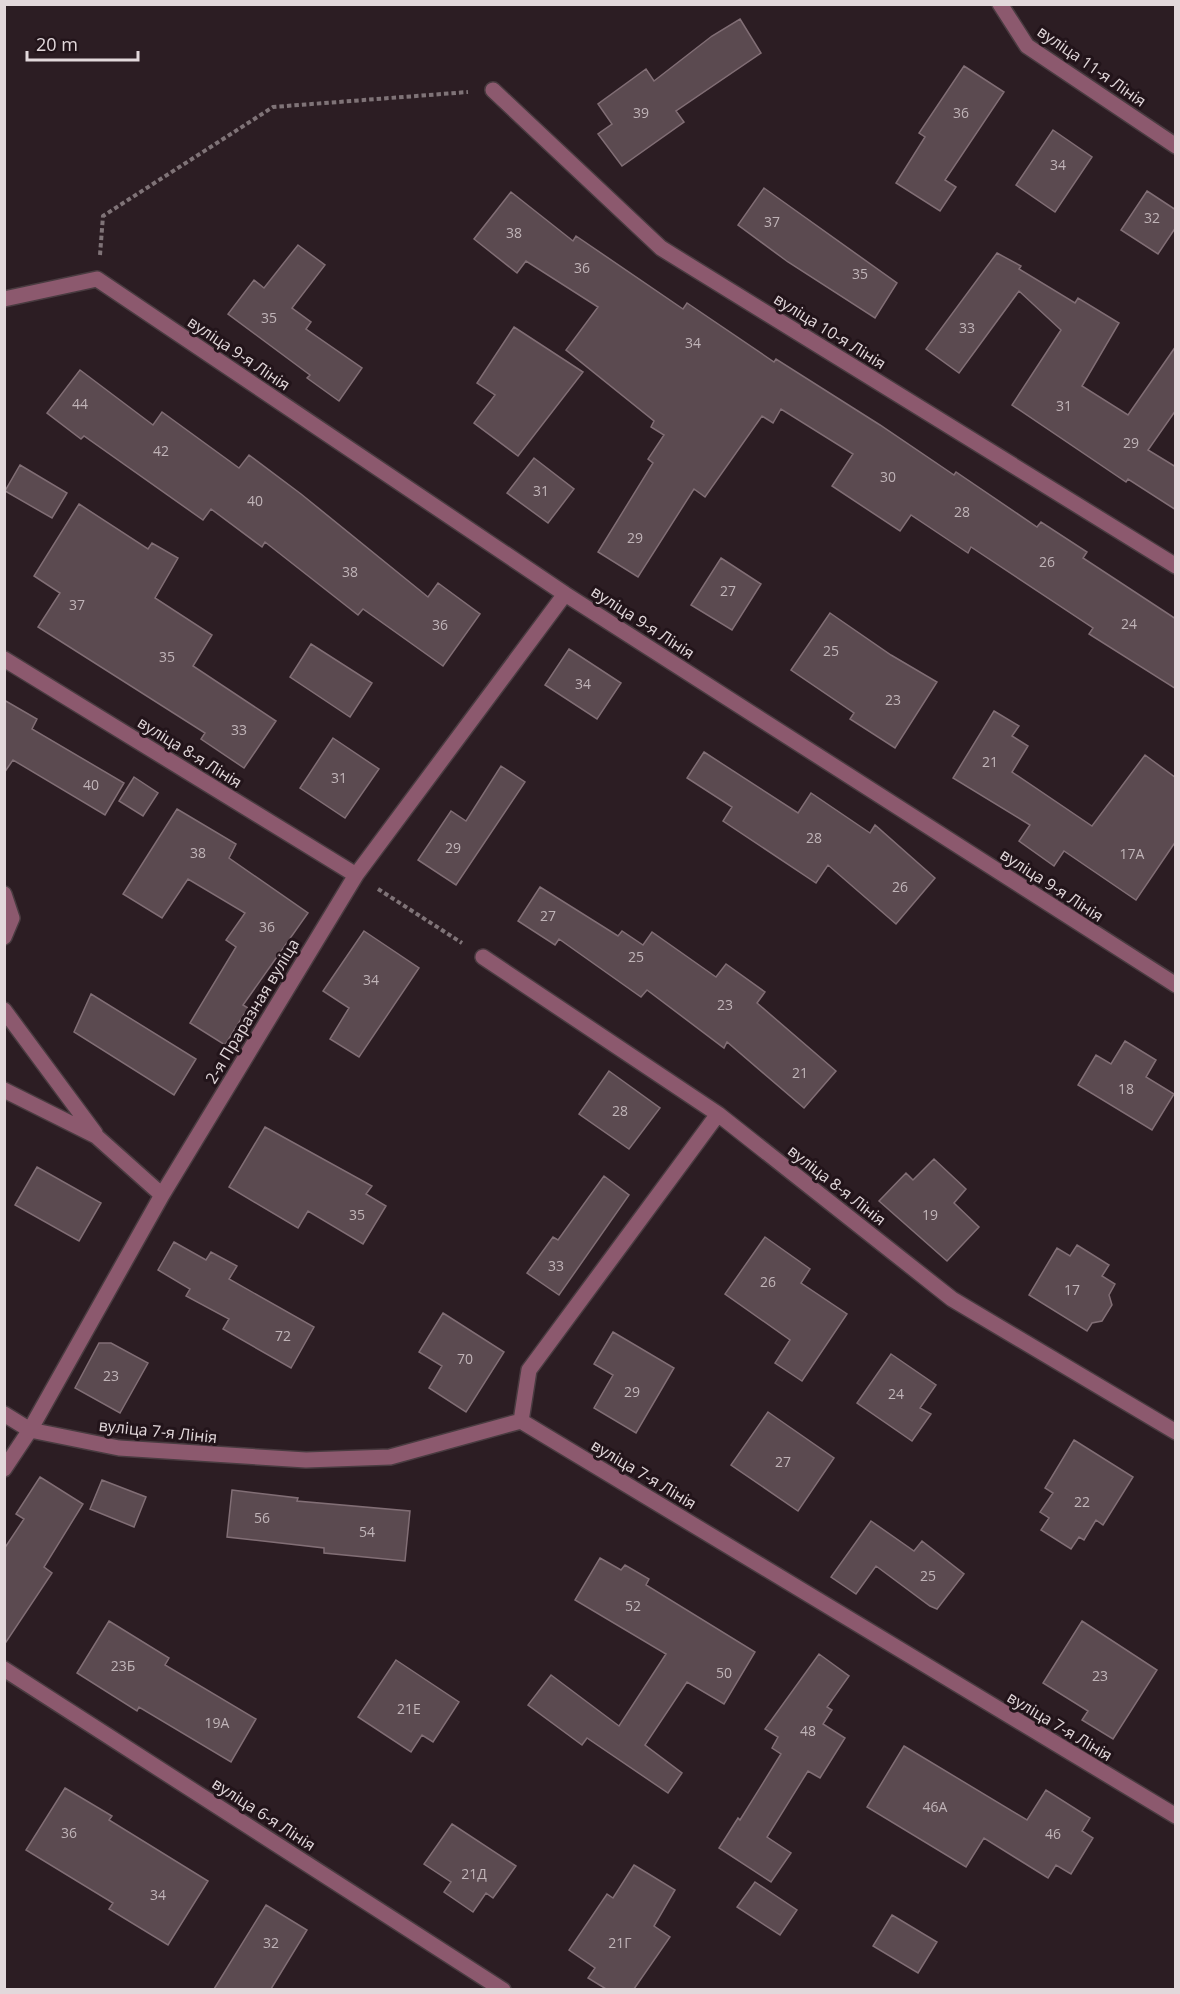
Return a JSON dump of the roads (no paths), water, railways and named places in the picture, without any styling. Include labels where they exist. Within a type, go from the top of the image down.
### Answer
[{"type":"street","name":"вуліца 11-я Лінія","points":[[1000,4],[1027,46],[1176,146]]},
{"type":"street","name":"вуліца 10-я Лінія","points":[[493,90],[661,248],[1176,566]]},
{"type":"street","name":"вуліца 9-я Лінія","points":[[4,299],[97,279],[564,594],[1176,985]]},
{"type":"street","name":"2-я Праразная вуліца","points":[[4,1469],[30,1430],[162,1195],[356,875],[564,594]]},
{"type":"street","name":"вуліца 8-я Лінія","points":[[4,659],[356,875]]},
{"type":"street","points":[[4,894],[12,918],[4,937]]},
{"type":"street","name":"вуліца 8-я Лінія","points":[[483,957],[718,1114],[952,1299],[1176,1432]]},
{"type":"street","points":[[4,1010],[96,1136],[162,1195]]},
{"type":"street","points":[[4,1090],[96,1136]]},
{"type":"street","points":[[521,1421],[529,1370],[718,1114]]},
{"type":"street","points":[[4,1414],[30,1430]]},
{"type":"street","name":"вуліца 7-я Лінія","points":[[30,1430],[119,1448],[306,1460],[390,1457],[521,1421],[1176,1816]]},
{"type":"street","name":"вуліца 6-я Лінія","points":[[4,1669],[503,1989]]}]
